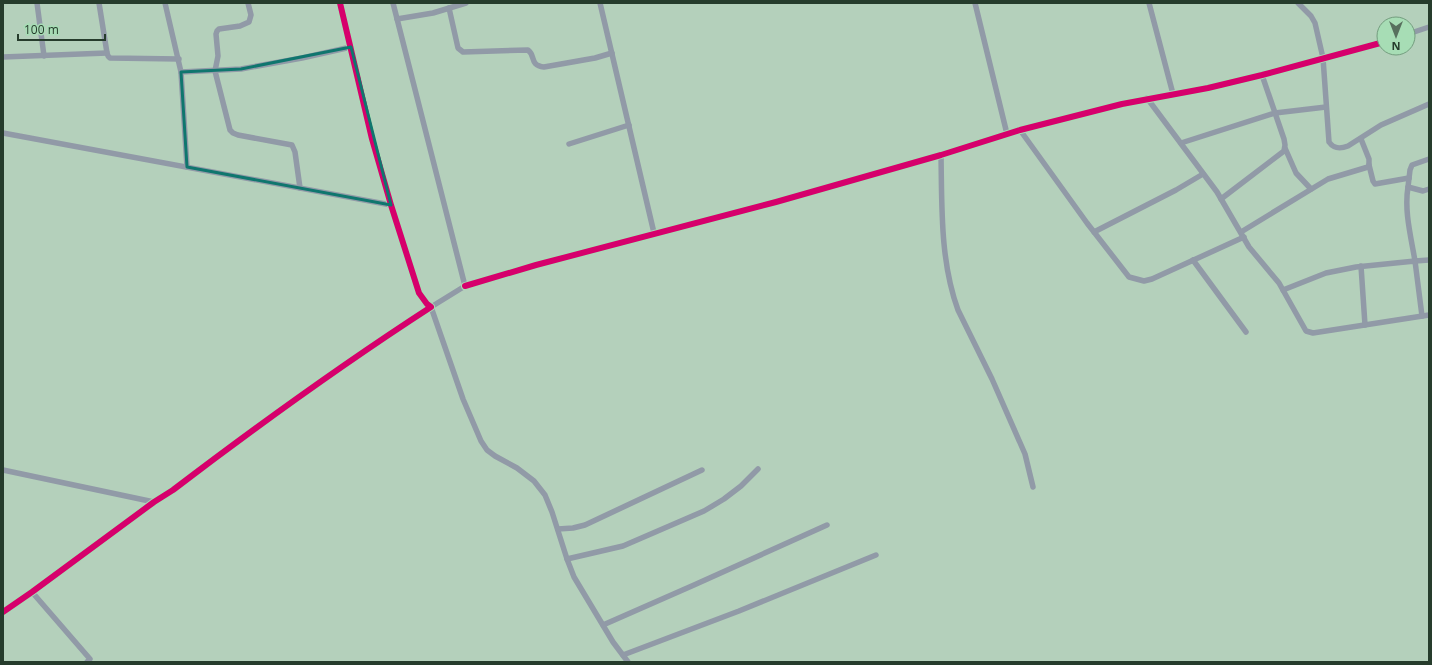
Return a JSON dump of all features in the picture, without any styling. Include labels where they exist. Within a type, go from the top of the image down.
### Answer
[{"type":"street","points":[[37,3],[44,56]]},
{"type":"street","points":[[99,3],[106,53],[108,56],[115,59],[179,59]]},
{"type":"street","points":[[166,3],[181,72],[187,167]]},
{"type":"street","points":[[248,3],[251,15],[249,22],[240,26],[224,28],[217,31],[216,46],[218,63],[215,71],[230,130],[232,133],[238,135],[292,145],[295,152],[300,188]]},
{"type":"street","points":[[340,3],[370,131],[391,205],[419,293],[431,307],[463,399],[481,441],[487,450],[517,468],[534,481],[545,494],[558,529],[566,559],[574,576],[613,642],[628,662]]},
{"type":"street","points":[[393,3],[465,286]]},
{"type":"street","points":[[396,19],[433,13],[466,3]]},
{"type":"street","points":[[600,3],[654,233]]},
{"type":"street","points":[[976,3],[1007,134]]},
{"type":"street","points":[[1149,3],[1174,94]]},
{"type":"street","points":[[1298,3],[1311,16],[1315,23],[1323,58],[1329,142],[1332,146],[1344,148],[1361,139],[1381,125],[1429,104]]},
{"type":"street","points":[[449,8],[458,48],[463,52],[528,50],[531,53],[534,63],[538,66],[544,67],[595,58],[612,53]]},
{"type":"street","points":[[1416,31],[1429,27]]},
{"type":"street","points":[[3,612],[370,347],[465,286],[536,264],[776,202],[940,155],[1020,130],[1147,98],[1174,94],[1262,75],[1376,44]]},
{"type":"street","points":[[181,72],[241,69],[351,47]]},
{"type":"street","points":[[3,57],[106,53]]},
{"type":"street","points":[[1262,75],[1284,139],[1285,148],[1296,173],[1311,190]]},
{"type":"street","points":[[1147,98],[1222,199],[1250,247],[1283,290],[1304,329],[1310,333],[1429,315]]},
{"type":"street","points":[[1181,143],[1275,113],[1326,106]]},
{"type":"street","points":[[569,144],[629,124]]},
{"type":"street","points":[[1020,130],[1094,232],[1129,277],[1144,281],[1152,279],[1193,260],[1243,235],[1335,176],[1365,168],[1369,165]]},
{"type":"street","points":[[3,133],[391,205]]},
{"type":"street","points":[[1361,139],[1369,159],[1369,165],[1375,184],[1409,178]]},
{"type":"street","points":[[1222,199],[1284,151],[1285,148]]},
{"type":"street","points":[[940,155],[946,261],[954,300],[992,379],[1025,454],[1032,486]]},
{"type":"street","points":[[1422,316],[1407,208],[1407,196],[1412,165],[1429,158]]},
{"type":"street","points":[[1094,232],[1170,194],[1203,174]]},
{"type":"street","points":[[1408,187],[1423,191],[1429,189]]},
{"type":"street","points":[[1193,260],[1246,332]]},
{"type":"street","points":[[1283,290],[1319,275],[1362,266],[1429,260]]},
{"type":"street","points":[[1362,266],[1365,325]]},
{"type":"street","points":[[566,559],[623,546],[704,511],[724,499],[741,486],[758,469]]},
{"type":"street","points":[[3,470],[154,502]]},
{"type":"street","points":[[558,529],[585,525],[702,470]]},
{"type":"street","points":[[603,624],[827,525]]},
{"type":"street","points":[[623,655],[739,611],[876,555]]},
{"type":"street","points":[[32,592],[90,661]]},
{"type":"highlighted area","points":[[351,47],[391,205],[187,167],[181,72],[241,69]]},
{"type":"cycle path","points":[[3,612],[154,502],[173,490],[300,396],[431,307],[419,293],[391,205],[372,139],[340,3]]},
{"type":"cycle path","points":[[465,286],[536,265],[776,202],[941,155],[1020,130],[1122,104],[1208,88],[1262,75],[1376,44]]}]
